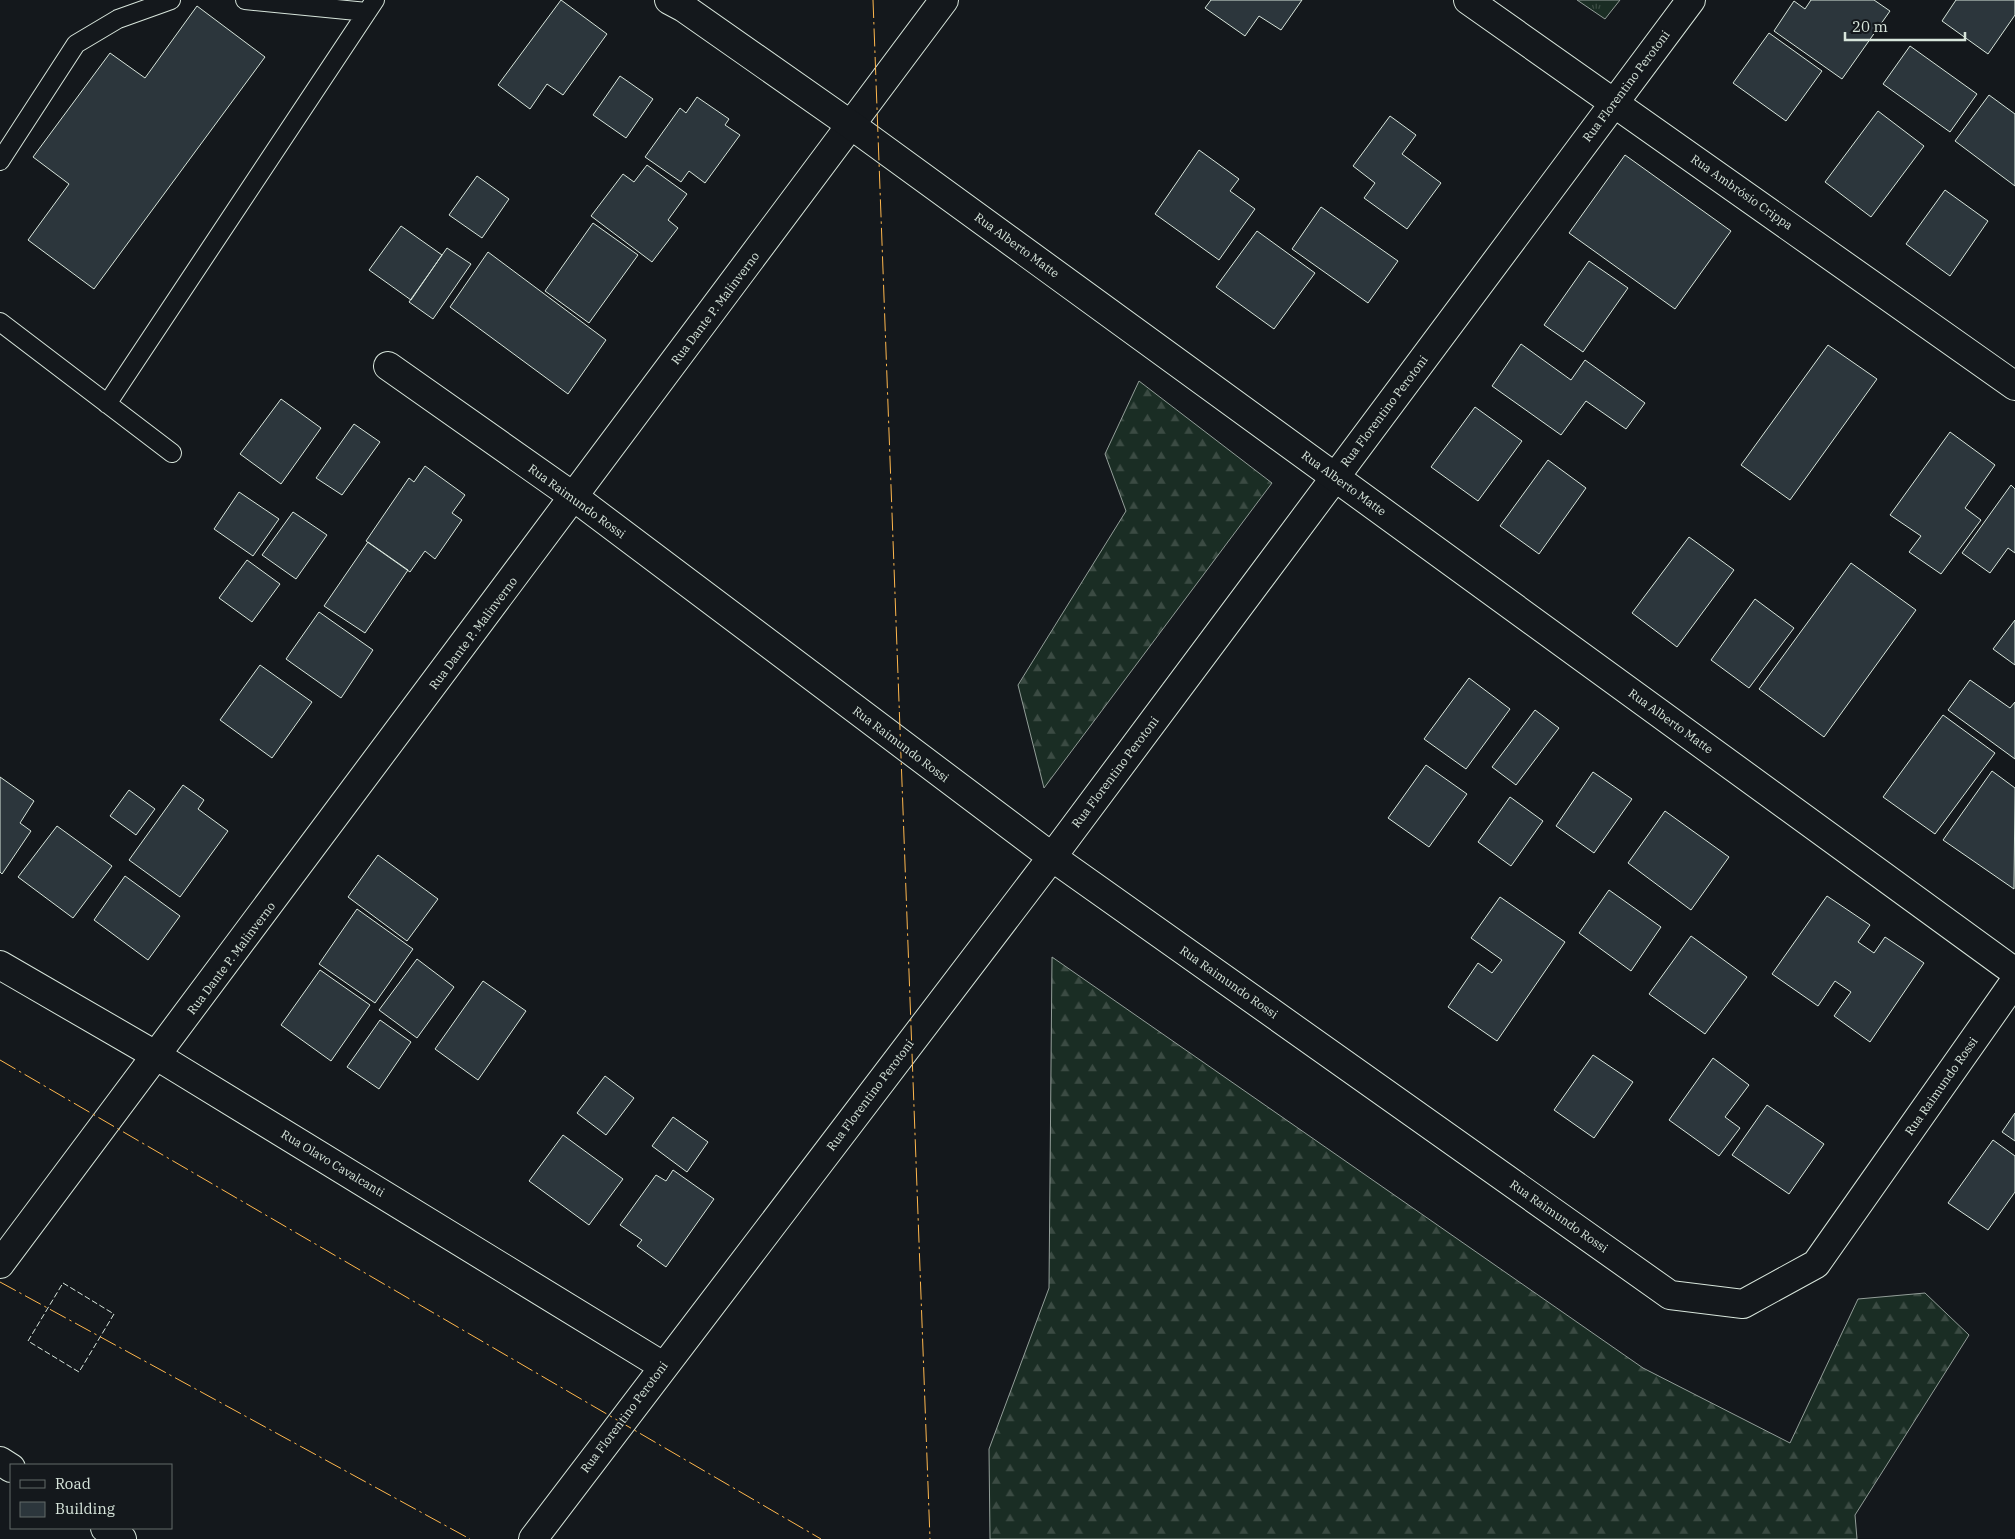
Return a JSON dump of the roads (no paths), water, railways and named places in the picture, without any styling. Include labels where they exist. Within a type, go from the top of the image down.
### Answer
[{"type":"street","name":"Rua Alberto Matte","points":[[669,0],[684,8],[851,125],[2015,972]]},
{"type":"street","name":"Rua Dante P. Malinverno","points":[[0,1264],[944,0]]},
{"type":"street","name":"Rua Ambrósio Crippa","points":[[1468,0],[2015,386]]},
{"type":"street","name":"Rua Florentino Perotoni","points":[[533,1539],[1052,857],[1691,0]]},
{"type":"street","name":"Rua Raimundo Rossi","points":[[388,366],[574,497],[1052,857],[1670,1294],[1743,1304],[1816,1264],[2015,981]]},
{"type":"street","name":"Rua Olavo Cavalcanti","points":[[0,965],[157,1056],[663,1366]]},
{"type":"street","points":[[107,1529],[122,1539]]},
{"type":"lane","points":[[0,161],[76,44],[118,19],[171,0]]},
{"type":"lane","points":[[245,0],[371,6]]},
{"type":"lane","points":[[108,404],[371,6]]},
{"type":"lane","points":[[0,322],[172,453]]}]
